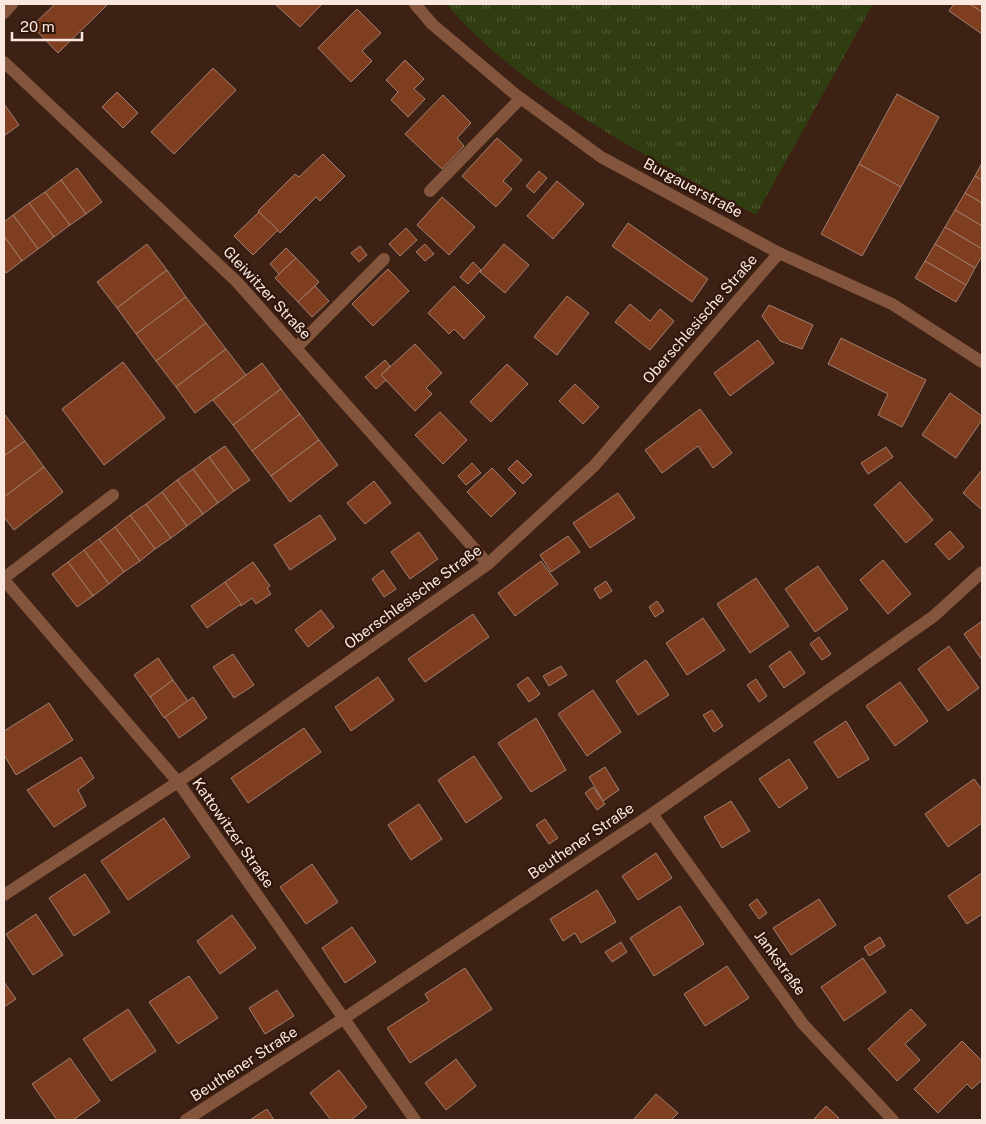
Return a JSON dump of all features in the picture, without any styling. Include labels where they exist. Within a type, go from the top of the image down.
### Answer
[{"type":"street","points":[[4,13],[12,4]]},
{"type":"street","name":"Burgauerstraße","points":[[415,4],[432,24],[520,99],[601,157],[779,253],[892,304],[982,362]]},
{"type":"street","name":"Gleiwitzer Straße","points":[[4,62],[237,282],[488,564]]},
{"type":"street","points":[[430,191],[520,99]]},
{"type":"street","name":"Oberschlesische Straße","points":[[4,895],[178,782],[488,564],[594,466],[779,253]]},
{"type":"street","points":[[296,348],[384,260]]},
{"type":"street","points":[[4,579],[113,495]]},
{"type":"street","name":"Beuthener Straße","points":[[186,1120],[344,1019],[652,814],[934,616],[982,572]]},
{"type":"street","name":"Kattowitzer Straße","points":[[4,579],[178,782],[414,1120]]},
{"type":"street","name":"Jankstraße","points":[[652,814],[803,1024],[882,1111],[893,1120]]},
{"type":"green space","points":[[446,4],[873,4],[756,215],[632,147],[552,97],[514,69],[479,38]]},
{"type":"building","points":[[55,4],[107,5],[58,53],[32,26]]},
{"type":"building","points":[[275,4],[322,4],[300,27]]},
{"type":"building","points":[[954,4],[970,4],[982,12],[982,34],[949,11]]},
{"type":"building","points":[[970,4],[982,4],[982,12]]},
{"type":"building","points":[[357,9],[381,33],[362,51],[372,61],[351,82],[318,48]]},
{"type":"building","points":[[405,60],[424,79],[414,89],[425,99],[408,117],[391,100],[398,92],[386,80]]},
{"type":"building","points":[[213,68],[236,90],[174,154],[151,132]]},
{"type":"building","points":[[117,92],[138,113],[123,128],[102,107]]},
{"type":"building","points":[[897,94],[939,117],[901,187],[859,164]]},
{"type":"building","points":[[443,95],[471,123],[457,138],[464,146],[442,169],[405,134]]},
{"type":"building","points":[[4,104],[19,125],[4,136]]},
{"type":"building","points":[[497,138],[522,160],[503,181],[512,189],[496,207],[462,176]]},
{"type":"building","points":[[323,154],[345,176],[320,201],[316,197],[280,233],[258,211],[295,174],[299,177]]},
{"type":"building","points":[[982,163],[982,180],[975,176]]},
{"type":"building","points":[[859,164],[901,187],[862,256],[821,234]]},
{"type":"building","points":[[77,168],[102,202],[86,214],[61,180]]},
{"type":"building","points":[[539,171],[547,178],[534,193],[526,186]]},
{"type":"building","points":[[975,176],[982,180],[982,203],[965,193]]},
{"type":"building","points":[[61,180],[86,214],[70,225],[45,192]]},
{"type":"building","points":[[557,181],[584,204],[553,239],[527,216]]},
{"type":"building","points":[[45,192],[70,225],[54,237],[29,203]]},
{"type":"building","points":[[965,193],[982,203],[982,226],[955,210]]},
{"type":"building","points":[[442,197],[475,227],[449,255],[417,225]]},
{"type":"building","points":[[29,203],[54,237],[38,249],[13,215]]},
{"type":"building","points":[[955,210],[982,226],[982,249],[945,227]]},
{"type":"building","points":[[259,212],[278,230],[253,255],[234,236]]},
{"type":"building","points":[[13,215],[38,249],[22,261],[4,236],[4,222]]},
{"type":"building","points":[[628,223],[708,279],[692,302],[612,246]]},
{"type":"building","points":[[945,227],[982,249],[982,256],[975,268],[935,244]]},
{"type":"building","points":[[406,228],[417,240],[400,256],[389,244]]},
{"type":"building","points":[[4,236],[22,261],[6,273],[4,269]]},
{"type":"building","points":[[147,244],[167,270],[117,308],[97,282]]},
{"type":"building","points":[[425,244],[434,254],[425,261],[416,252]]},
{"type":"building","points":[[504,244],[529,265],[505,293],[480,272]]},
{"type":"building","points":[[935,244],[975,268],[966,285],[925,261]]},
{"type":"building","points":[[360,246],[367,255],[359,262],[351,253]]},
{"type":"building","points":[[286,248],[296,258],[279,274],[270,264]]},
{"type":"building","points":[[296,258],[319,282],[298,302],[275,278]]},
{"type":"building","points":[[925,261],[966,285],[956,302],[915,278]]},
{"type":"building","points":[[473,262],[481,270],[468,284],[460,277]]},
{"type":"building","points":[[388,269],[409,291],[373,326],[352,304]]},
{"type":"building","points":[[167,270],[186,297],[136,334],[117,308]]},
{"type":"building","points":[[315,286],[329,301],[312,317],[298,302]]},
{"type":"building","points":[[454,286],[485,317],[464,339],[454,329],[449,334],[428,313]]},
{"type":"building","points":[[567,296],[589,313],[557,355],[534,337]]},
{"type":"building","points":[[186,297],[206,323],[156,361],[136,334]]},
{"type":"building","points":[[630,304],[650,321],[660,309],[674,321],[650,350],[615,322]]},
{"type":"building","points":[[769,305],[813,325],[802,349],[780,341],[762,316]]},
{"type":"building","points":[[206,323],[226,349],[176,387],[156,361]]},
{"type":"building","points":[[841,338],[926,380],[902,427],[878,415],[888,394],[828,364]]},
{"type":"building","points":[[758,340],[774,363],[730,396],[714,373]]},
{"type":"building","points":[[415,344],[442,373],[426,388],[432,394],[415,411],[381,375]]},
{"type":"building","points":[[226,349],[246,375],[195,413],[176,387]]},
{"type":"building","points":[[385,360],[390,366],[381,375],[386,380],[376,389],[365,377]]},
{"type":"building","points":[[123,362],[165,418],[104,465],[62,409]]},
{"type":"building","points":[[262,363],[281,389],[233,425],[213,400]]},
{"type":"building","points":[[507,364],[528,384],[491,422],[470,402]]},
{"type":"building","points":[[575,384],[599,407],[583,424],[559,401]]},
{"type":"building","points":[[281,389],[300,414],[252,451],[233,425]]},
{"type":"building","points":[[950,393],[982,416],[982,420],[956,458],[922,435]]},
{"type":"building","points":[[700,409],[732,453],[713,468],[698,446],[662,473],[645,450]]},
{"type":"building","points":[[440,412],[467,440],[443,464],[415,435]]},
{"type":"building","points":[[300,414],[319,440],[271,476],[252,451]]},
{"type":"building","points":[[4,416],[25,441],[4,456]]},
{"type":"building","points":[[319,440],[338,465],[290,502],[271,476]]},
{"type":"building","points":[[25,441],[44,467],[4,497],[4,456]]},
{"type":"building","points":[[225,446],[250,480],[234,491],[209,457]]},
{"type":"building","points":[[886,447],[893,457],[868,474],[861,463]]},
{"type":"building","points":[[209,457],[234,491],[218,503],[193,469]]},
{"type":"building","points":[[517,460],[532,475],[523,484],[508,469]]},
{"type":"building","points":[[472,463],[481,473],[466,485],[458,476]]},
{"type":"building","points":[[44,467],[63,492],[14,530],[4,517],[4,497]]},
{"type":"building","points":[[492,468],[516,493],[491,517],[467,492]]},
{"type":"building","points":[[193,469],[218,503],[203,514],[177,480]]},
{"type":"building","points":[[982,470],[982,510],[963,493]]},
{"type":"building","points":[[177,480],[203,514],[187,526],[162,492]]},
{"type":"building","points":[[374,481],[391,503],[365,524],[347,503]]},
{"type":"building","points":[[900,482],[933,520],[906,543],[874,505]]},
{"type":"building","points":[[162,492],[187,526],[171,538],[146,504]]},
{"type":"building","points":[[618,493],[635,518],[590,548],[573,523]]},
{"type":"building","points":[[146,504],[171,538],[155,549],[130,515]]},
{"type":"building","points":[[130,515],[155,549],[140,561],[115,527]]},
{"type":"building","points":[[320,515],[336,539],[290,570],[274,545]]},
{"type":"building","points":[[115,527],[140,561],[124,572],[99,539]]},
{"type":"building","points":[[950,531],[964,547],[949,560],[935,544]]},
{"type":"building","points":[[419,532],[438,559],[410,579],[391,552]]},
{"type":"building","points":[[568,536],[580,552],[551,572],[540,555]]},
{"type":"building","points":[[99,539],[124,572],[109,584],[84,550]]},
{"type":"building","points":[[84,550],[109,584],[93,596],[68,562]]},
{"type":"building","points":[[883,560],[911,594],[888,614],[860,580]]},
{"type":"building","points":[[541,561],[558,584],[515,616],[498,593]]},
{"type":"building","points":[[68,562],[93,596],[77,607],[52,574]]},
{"type":"building","points":[[253,562],[270,586],[267,588],[271,594],[256,604],[252,598],[241,606],[225,582]]},
{"type":"building","points":[[818,566],[848,609],[815,632],[785,589]]},
{"type":"building","points":[[383,570],[396,589],[384,597],[372,579]]},
{"type":"building","points":[[756,578],[789,626],[750,653],[717,604]]},
{"type":"building","points":[[606,581],[612,591],[600,599],[594,589]]},
{"type":"building","points":[[225,582],[241,604],[207,628],[191,606]]},
{"type":"building","points":[[657,601],[664,611],[655,617],[649,607]]},
{"type":"building","points":[[321,610],[334,627],[308,647],[295,630]]},
{"type":"building","points":[[473,614],[489,637],[425,682],[408,659]]},
{"type":"building","points":[[703,618],[725,650],[687,675],[666,643]]},
{"type":"building","points":[[982,621],[982,660],[964,634]]},
{"type":"building","points":[[819,637],[831,654],[822,660],[810,644]]},
{"type":"building","points":[[949,646],[979,688],[948,711],[918,669]]},
{"type":"building","points":[[790,651],[805,673],[784,688],[769,666]]},
{"type":"building","points":[[233,654],[254,685],[234,698],[213,667]]},
{"type":"building","points":[[158,658],[173,680],[150,697],[134,675]]},
{"type":"building","points":[[646,660],[669,695],[638,715],[616,681]]},
{"type":"building","points":[[561,666],[567,675],[549,686],[543,676]]},
{"type":"building","points":[[378,677],[394,700],[351,731],[335,707]]},
{"type":"building","points":[[528,677],[540,694],[529,702],[517,685]]},
{"type":"building","points":[[756,679],[767,696],[759,702],[747,685]]},
{"type":"building","points":[[173,680],[188,701],[164,718],[150,697]]},
{"type":"building","points":[[900,682],[928,721],[895,746],[866,706]]},
{"type":"building","points":[[593,690],[621,732],[587,756],[558,714]]},
{"type":"building","points":[[193,697],[207,718],[179,738],[165,717]]},
{"type":"building","points":[[49,703],[73,740],[16,775],[4,755],[4,731]]},
{"type":"building","points":[[712,710],[723,726],[714,732],[703,715]]},
{"type":"building","points":[[536,718],[566,770],[531,792],[498,743]]},
{"type":"building","points":[[846,721],[869,759],[838,778],[814,742]]},
{"type":"building","points":[[304,728],[321,752],[248,803],[231,778]]},
{"type":"building","points":[[474,756],[502,798],[466,823],[438,780]]},
{"type":"building","points":[[81,757],[94,778],[78,790],[86,806],[54,827],[27,790]]},
{"type":"building","points":[[789,759],[808,788],[779,808],[759,779]]},
{"type":"building","points":[[605,767],[619,790],[603,801],[589,777]]},
{"type":"building","points":[[974,779],[982,790],[982,823],[948,847],[925,814]]},
{"type":"building","points":[[593,787],[605,804],[597,810],[585,793]]},
{"type":"building","points":[[731,801],[750,831],[722,848],[704,817]]},
{"type":"building","points":[[419,804],[442,839],[411,860],[388,825]]},
{"type":"building","points":[[164,818],[190,857],[128,900],[101,861]]},
{"type":"building","points":[[545,819],[558,838],[549,844],[536,825]]},
{"type":"building","points":[[656,853],[672,878],[638,900],[622,876]]},
{"type":"building","points":[[312,864],[338,902],[306,924],[280,887]]},
{"type":"building","points":[[982,873],[982,914],[967,924],[948,896]]},
{"type":"building","points":[[85,874],[110,912],[74,936],[49,898]]},
{"type":"building","points":[[597,890],[616,922],[581,943],[575,933],[563,941],[550,919]]},
{"type":"building","points":[[757,899],[767,913],[759,919],[749,905]]},
{"type":"building","points":[[819,899],[836,925],[791,955],[773,928]]},
{"type":"building","points":[[680,906],[704,944],[654,976],[630,938]]},
{"type":"building","points":[[36,914],[63,955],[33,975],[6,934]]},
{"type":"building","points":[[232,915],[256,948],[220,974],[197,941]]},
{"type":"building","points":[[352,927],[376,962],[345,983],[322,948]]},
{"type":"building","points":[[880,937],[885,946],[869,956],[864,947]]},
{"type":"building","points":[[621,942],[627,952],[612,962],[605,952]]},
{"type":"building","points":[[863,958],[886,992],[844,1021],[821,987]]},
{"type":"building","points":[[727,966],[749,998],[705,1026],[684,994]]},
{"type":"building","points":[[465,968],[492,1009],[410,1063],[387,1028],[429,1001],[425,994]]},
{"type":"building","points":[[189,976],[218,1018],[178,1044],[149,1002]]},
{"type":"building","points":[[4,982],[16,999],[4,1007]]},
{"type":"building","points":[[277,990],[294,1016],[265,1034],[249,1008]]},
{"type":"building","points":[[128,1009],[156,1051],[111,1081],[83,1039]]},
{"type":"building","points":[[911,1009],[926,1025],[905,1044],[920,1060],[897,1081],[868,1049]]},
{"type":"building","points":[[962,1041],[982,1061],[982,1080],[972,1089],[967,1084],[938,1113],[914,1089]]},
{"type":"building","points":[[70,1058],[100,1101],[73,1120],[57,1120],[32,1084]]},
{"type":"building","points":[[456,1059],[476,1086],[446,1110],[425,1083]]},
{"type":"building","points":[[339,1070],[367,1107],[351,1120],[331,1120],[310,1093]]},
{"type":"building","points":[[656,1094],[678,1113],[671,1120],[635,1120],[634,1119]]},
{"type":"building","points":[[826,1106],[839,1118],[837,1120],[813,1120]]},
{"type":"building","points":[[267,1109],[274,1120],[250,1120],[259,1114]]}]
